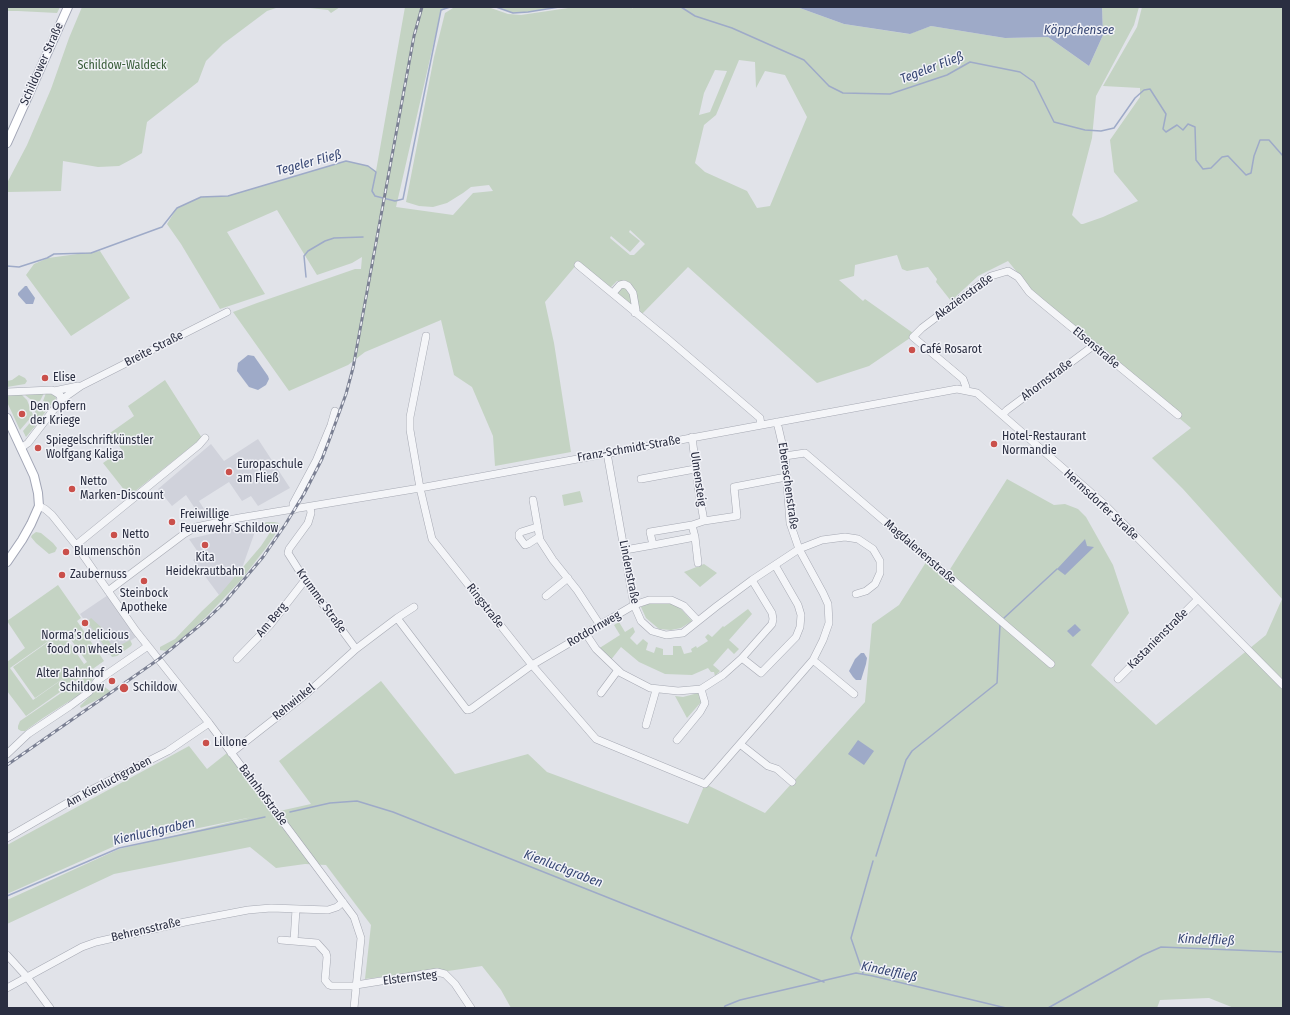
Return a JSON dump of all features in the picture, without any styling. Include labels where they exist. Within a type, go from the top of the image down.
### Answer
[{"type":"main road","name":"Schildower Straße","points":[[7,143],[68,7]]},
{"type":"main road","points":[[7,418],[34,476],[39,506],[35,517],[22,540],[7,562]]},
{"type":"street","points":[[578,265],[683,351],[760,418],[761,425]]},
{"type":"street","name":"Akazienstraße","points":[[913,337],[922,328],[991,276],[1008,270],[1018,276]]},
{"type":"street","name":"Elsenstraße","points":[[1018,276],[1030,292],[1093,346],[1178,415]]},
{"type":"street","points":[[613,293],[620,285],[624,284],[628,286],[633,293],[636,313]]},
{"type":"street","name":"Breite Straße","points":[[21,448],[28,443],[38,431],[61,400],[80,386],[227,312]]},
{"type":"street","name":"Ringstraße","points":[[426,336],[410,417],[410,430],[420,488],[432,539],[532,665],[596,739],[705,784]]},
{"type":"street","name":"Hermsdorfer Straße","points":[[913,337],[963,380],[966,390],[976,393],[1104,504],[1283,685]]},
{"type":"street","name":"Ahornstraße","points":[[1002,415],[1093,346]]},
{"type":"street","name":"Breite Straße","points":[[7,392],[54,391],[80,386]]},
{"type":"street","name":"Franz-Schmidt-Straße","points":[[108,591],[184,534],[196,527],[239,518],[420,488],[957,389],[966,390]]},
{"type":"street","points":[[54,391],[60,395],[61,400]]},
{"type":"street","points":[[293,510],[293,504],[316,461],[331,425],[335,411]]},
{"type":"street","name":"Ebereschenstraße","points":[[705,784],[812,660],[830,623],[828,604],[799,549],[790,523],[785,456],[777,422]]},
{"type":"street","points":[[76,545],[200,445],[205,438]]},
{"type":"street","name":"Ulmensteig","points":[[692,438],[695,469],[704,521]]},
{"type":"street","name":"Lindenstraße","points":[[607,453],[634,605],[641,621],[652,631],[666,635],[683,633],[752,580],[799,549],[822,540],[844,537],[858,539],[873,549],[880,561],[880,573],[875,584],[866,591],[856,594]]},
{"type":"street","name":"Magdalenenstraße","points":[[785,456],[805,453],[1051,664]]},
{"type":"street","points":[[641,479],[695,469]]},
{"type":"street","points":[[653,545],[650,532],[737,516],[734,487],[786,476]]},
{"type":"street","points":[[533,500],[539,536],[553,560],[568,578],[600,625]]},
{"type":"street","name":"Bahnhofstraße","points":[[39,506],[52,515],[76,545],[148,646],[209,723],[354,916],[361,938],[354,1008]]},
{"type":"street","name":"Krumme Straße","points":[[310,507],[311,513],[308,524],[289,549],[288,553],[305,580],[356,649]]},
{"type":"street","points":[[692,524],[698,563]]},
{"type":"street","points":[[537,528],[518,534],[519,538],[525,545],[539,536]]},
{"type":"street","points":[[625,550],[695,538]]},
{"type":"street","points":[[742,658],[761,673],[796,637],[800,627],[801,615],[798,605],[775,565]]},
{"type":"street","points":[[546,596],[568,578]]},
{"type":"street","name":"Am Berg","points":[[237,659],[270,625],[305,580]]},
{"type":"street","points":[[586,634],[596,648],[618,670],[630,678],[656,690],[678,691],[701,689],[723,675],[742,658],[772,624],[772,613],[752,580]]},
{"type":"street","name":"Kastanienstraße","points":[[1118,679],[1198,599]]},
{"type":"street","name":"Rotdornweg","points":[[532,665],[634,605],[649,600],[671,600],[684,606],[698,621]]},
{"type":"street","points":[[356,649],[414,607]]},
{"type":"street","points":[[397,618],[467,710],[471,709],[532,665]]},
{"type":"street","points":[[7,754],[28,734],[70,706],[89,692],[97,682],[148,646]]},
{"type":"street","name":"Rehwinkel","points":[[231,753],[305,695],[356,649]]},
{"type":"street","points":[[812,660],[854,694]]},
{"type":"street","points":[[601,693],[618,670]]},
{"type":"street","points":[[677,740],[700,712],[705,703],[701,689]]},
{"type":"street","points":[[646,725],[656,690]]},
{"type":"street","name":"Am Kienluchgraben","points":[[7,838],[81,795],[168,751],[209,723]]},
{"type":"street","points":[[740,744],[768,766],[777,769],[792,782]]},
{"type":"street","name":"Behrensstraße","points":[[7,988],[82,947],[96,942],[185,922],[248,910],[271,908],[328,910],[343,902]]},
{"type":"street","points":[[294,941],[296,909]]},
{"type":"street","points":[[280,940],[317,943],[324,950],[327,957],[325,980],[328,985],[356,985]]},
{"type":"street","points":[[7,955],[27,977],[50,1008]]},
{"type":"street","name":"Elsternsteg","points":[[356,985],[437,972],[445,974],[455,984],[471,1008]]},
{"type":"shaded area","name":"Europaschule am Fließ","points":[[258,439],[290,488],[258,506],[251,496],[242,501],[229,482],[199,501],[206,512],[200,516],[186,495],[172,506],[158,489],[211,444],[224,461]]},
{"type":"shaded area","points":[[257,526],[241,571],[225,591],[219,595],[193,560],[200,555],[189,539],[232,529]]},
{"type":"shaded area","points":[[108,595],[136,637],[109,655],[80,614]]},
{"type":"green space","points":[[7,7],[60,7],[57,13],[7,11]]},
{"type":"green space","name":"Schildow-Waldeck","points":[[82,7],[279,7],[267,11],[223,44],[206,61],[198,82],[147,122],[142,153],[119,166],[98,167],[63,161],[61,191],[8,192],[7,183],[27,145],[51,89]]},
{"type":"green space","points":[[301,7],[340,7],[331,13],[328,10]]},
{"type":"green space","points":[[405,7],[450,7],[441,11],[396,207],[453,215],[473,193],[493,191],[489,185],[471,187],[447,203],[433,207],[419,206],[406,202],[434,57],[445,13],[453,8],[488,7],[508,14],[521,15],[575,7],[632,7],[633,9],[633,7],[797,7],[844,24],[909,34],[931,26],[1005,38],[1048,37],[1089,66],[1103,35],[1102,7],[1139,7],[1134,25],[1096,96],[1092,138],[1072,215],[1081,224],[1083,224],[1103,217],[1138,201],[1114,172],[1110,140],[1140,97],[1140,88],[1103,86],[1137,27],[1142,7],[1283,7],[1283,1008],[1234,1008],[1209,998],[1160,1000],[1157,1008],[511,1008],[501,990],[482,966],[448,971],[436,970],[365,979],[371,925],[326,865],[305,864],[276,868],[250,847],[114,874],[7,924],[7,900],[119,849],[252,817],[117,845],[7,894],[7,845],[189,746],[207,769],[227,753],[275,812],[311,804],[279,761],[381,681],[455,774],[528,754],[547,772],[688,824],[705,784],[765,813],[865,702],[872,624],[899,605],[928,559],[947,574],[1007,479],[1054,505],[1065,504],[1078,509],[1086,517],[1113,565],[1129,613],[1091,665],[1156,725],[1266,635],[1282,599],[1183,489],[1152,458],[1191,428],[1042,303],[1008,261],[978,276],[951,301],[936,282],[937,279],[928,267],[907,271],[902,269],[897,255],[855,265],[854,276],[839,280],[863,301],[865,299],[913,333],[910,338],[869,366],[817,383],[688,267],[641,315],[638,312],[637,300],[622,282],[617,281],[610,288],[578,263],[545,302],[554,343],[571,452],[495,466],[493,436],[472,387],[454,375],[441,320],[365,352],[348,365],[289,391],[233,312],[355,269],[361,269],[362,257],[352,263],[317,275],[277,210],[227,232],[265,294],[220,309],[181,244],[167,224],[177,208],[201,197],[228,196],[346,161],[368,166],[376,171]],"holes":[[[739,60],[755,62],[756,88],[765,71],[785,75],[807,117],[770,206],[757,208],[747,191],[705,172],[695,163],[704,125],[716,115]],[[715,70],[727,71],[710,112],[699,115],[704,93]],[[630,230],[645,244],[634,255],[630,255],[610,238],[611,236],[630,252],[640,241],[629,232]]]},
{"type":"green space","points":[[496,7],[559,7],[513,13]]},
{"type":"green space","points":[[100,251],[130,298],[71,336],[26,275],[34,264],[48,258]]},
{"type":"green space","points":[[624,285],[631,292],[634,307],[619,296],[617,292]]},
{"type":"green space","points":[[19,375],[27,381],[25,384],[7,387],[7,381],[12,380]]},
{"type":"green space","points":[[165,380],[202,438],[129,496],[103,463],[122,450],[110,433],[134,416],[128,406]]},
{"type":"green space","points":[[44,393],[40,401],[34,402],[25,395]]},
{"type":"green space","points":[[46,393],[55,395],[55,403],[50,405],[43,401]]},
{"type":"green space","points":[[10,395],[22,395],[27,400],[33,415],[20,430],[7,402],[7,397]]},
{"type":"green space","points":[[39,405],[49,407],[38,422],[35,411]]},
{"type":"green space","points":[[34,418],[36,425],[26,437],[23,431]]},
{"type":"green space","points":[[580,491],[583,502],[564,506],[562,495]]},
{"type":"green space","points":[[267,522],[279,523],[280,527],[241,580],[206,617],[186,635],[166,651],[160,650],[160,647],[175,639],[221,593],[261,546],[270,530],[261,527],[247,533],[244,531],[246,527]]},
{"type":"green space","points":[[36,532],[41,533],[53,543],[57,548],[55,552],[49,554],[36,543],[31,537]]},
{"type":"green space","points":[[704,564],[717,573],[700,587],[684,572]]},
{"type":"green space","points":[[58,585],[81,618],[77,621],[104,661],[26,716],[7,691],[7,662],[25,648],[7,621]],"holes":[[[64,630],[87,662],[33,700],[10,668]]]},
{"type":"green space","points":[[650,602],[674,604],[692,621],[681,628],[671,630],[659,629],[646,618],[641,607]]},
{"type":"green space","points":[[748,609],[752,614],[729,640],[739,649],[734,654],[728,648],[713,665],[720,671],[715,676],[714,672],[711,672],[708,668],[692,675],[665,674],[639,662],[621,647],[610,661],[598,649],[620,635],[614,625],[619,622],[625,632],[633,627],[635,632],[630,638],[637,645],[643,639],[648,643],[646,650],[654,653],[656,647],[663,649],[663,655],[673,655],[673,646],[681,646],[684,654],[692,652],[691,649],[696,646],[697,648],[708,641],[705,637],[708,634],[712,637],[723,626],[724,627]]},
{"type":"green space","points":[[91,618],[102,628],[110,643],[114,647],[117,647],[130,640],[132,644],[131,646],[117,656],[112,657],[89,624],[89,620]]},
{"type":"green space","points":[[62,632],[84,664],[35,698],[13,667]]},
{"type":"green space","points":[[92,672],[94,673],[94,678],[79,695],[25,731],[18,729],[20,721]]},
{"type":"green space","points":[[102,685],[110,691],[108,694],[81,708],[80,706]]},
{"type":"green space","points":[[698,693],[702,701],[687,718],[675,696],[683,697]]},
{"type":"water","name":"Köppchensee","points":[[797,7],[1102,7],[1103,35],[1089,66],[1048,37],[1005,38],[931,26],[910,34],[844,24]]},
{"type":"water","points":[[25,286],[27,286],[35,298],[33,304],[26,304],[18,295],[18,293]]},
{"type":"water","points":[[248,355],[254,356],[269,379],[266,385],[258,390],[249,387],[237,371],[238,363]]},
{"type":"water","points":[[1085,539],[1087,546],[1094,547],[1065,575],[1057,569]]},
{"type":"water","points":[[1075,624],[1081,630],[1073,637],[1067,631]]},
{"type":"water","points":[[861,653],[864,653],[867,658],[866,664],[861,680],[856,680],[849,671],[855,659]]},
{"type":"water","points":[[858,740],[874,751],[864,765],[848,754]]},
{"type":"waterway","name":"Tegeler Fließ","points":[[7,266],[19,267],[47,258],[54,254],[91,253],[162,227],[177,208],[201,197],[228,196],[346,161],[368,166],[376,172],[372,191],[375,196],[395,201],[403,199],[441,10],[450,7]]},
{"type":"waterway","name":"Tegeler Fließ","points":[[496,7],[513,13],[559,7]]},
{"type":"waterway","name":"Tegeler Fließ","points":[[681,7],[695,16],[732,28],[804,60],[829,86],[843,93],[890,94],[947,75],[970,62],[1020,72],[1034,82],[1054,122],[1085,130],[1101,131],[1114,128],[1135,98],[1144,90],[1150,89],[1166,114],[1163,129],[1166,132],[1177,125],[1183,130],[1188,124],[1195,127],[1196,160],[1203,169],[1211,168],[1222,157],[1228,156],[1246,175],[1251,173],[1254,156],[1260,140],[1269,140],[1283,156]]},
{"type":"waterway","points":[[306,277],[304,256],[308,251],[325,241],[334,238],[363,237]]},
{"type":"waterway","points":[[1004,618],[1057,569]]},
{"type":"waterway","points":[[876,856],[906,760],[912,751],[997,683],[1000,625]]},
{"type":"waterway","name":"Kienluchgraben","points":[[290,812],[330,803],[357,801],[393,812],[824,982]]},
{"type":"waterway","name":"Kienluchgraben","points":[[7,896],[119,848],[265,817]]},
{"type":"waterway","points":[[863,973],[851,938],[873,861]]},
{"type":"waterway","name":"Kindelfließ","points":[[1048,1008],[1143,955],[1161,947],[1283,952]]},
{"type":"waterway","name":"Kindelfließ","points":[[724,1008],[725,1006],[740,1000],[856,973],[1006,1008]]},
{"type":"railway","points":[[7,765],[159,659],[205,621],[224,603],[263,557],[304,494],[322,459],[346,394],[353,368],[414,36],[422,7]]},
{"type":"place","name":"Café Rosarot","points":[[912,350]]},
{"type":"place","name":"Elise","points":[[45,378]]},
{"type":"place","name":"Den Opfern der Kriege","points":[[22,414]]},
{"type":"place","name":"Hotel-Restaurant Normandie","points":[[994,444]]},
{"type":"place","name":"Spiegelschriftkünstler Wolfgang Kaliga","points":[[38,448]]},
{"type":"place","name":"Europaschule am Fließ","points":[[229,472]]},
{"type":"place","name":"Netto Marken-Discount","points":[[72,489]]},
{"type":"place","name":"Freiwillige Feuerwehr Schildow","points":[[172,522]]},
{"type":"place","name":"Netto","points":[[114,535]]},
{"type":"place","name":"Kita Heidekrautbahn","points":[[205,545]]},
{"type":"place","name":"Blumenschön","points":[[66,552]]},
{"type":"place","name":"Zaubernuss","points":[[62,575]]},
{"type":"place","name":"Steinbock Apotheke","points":[[144,581]]},
{"type":"place","name":"Norma’s delicious food on wheels","points":[[85,623]]},
{"type":"place","name":"Alter Bahnhof Schildow","points":[[112,681]]},
{"type":"place","name":"Schildow","points":[[124,688]]},
{"type":"place","name":"Lillone","points":[[206,743]]}]
